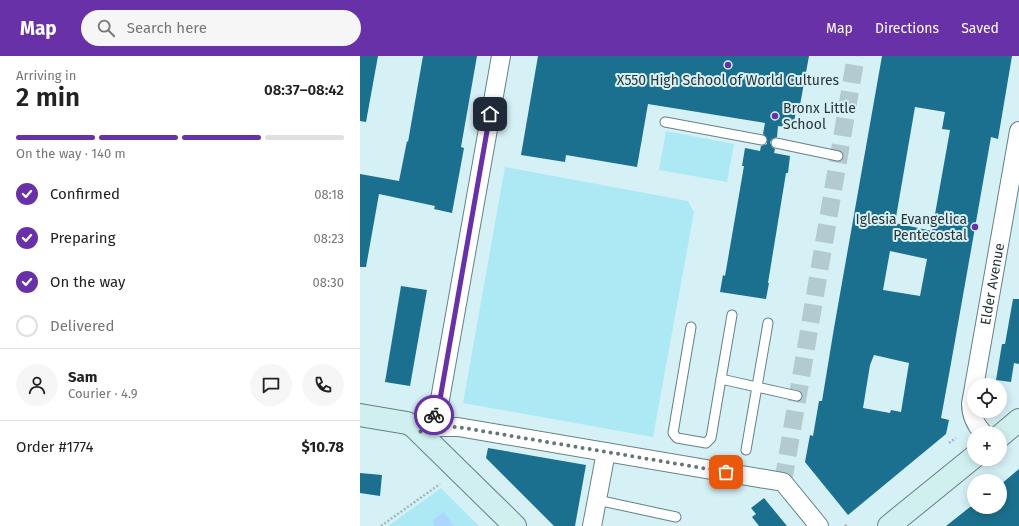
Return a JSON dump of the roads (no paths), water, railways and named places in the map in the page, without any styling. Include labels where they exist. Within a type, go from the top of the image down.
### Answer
[{"type":"main road","points":[[360,415],[407,423],[420,432],[515,526]]},
{"type":"main road","points":[[1007,430],[1019,420]]},
{"type":"main road","points":[[889,526],[967,463]]},
{"type":"street","points":[[420,432],[430,421],[439,405],[501,56]]},
{"type":"street","name":"Elder Avenue","points":[[977,426],[971,414],[971,404],[1019,131]]},
{"type":"street","points":[[420,432],[439,427],[458,427],[783,482],[819,526]]},
{"type":"street","points":[[592,526],[606,452]]},
{"type":"lane","points":[[665,122],[762,140]]},
{"type":"lane","points":[[776,143],[838,156]]},
{"type":"lane","points":[[691,327],[673,433],[677,438],[706,443],[711,438],[732,315]]},
{"type":"lane","points":[[746,450],[768,323]]},
{"type":"lane","points":[[721,379],[797,396]]},
{"type":"lane","points":[[597,500],[676,517]]},
{"type":"tunnel","points":[[783,482],[856,56]]},
{"type":"place","name":"X550 High School of World Cultures","points":[[728,65]]},
{"type":"place","name":"Bronx Little School","points":[[775,116]]},
{"type":"place","name":"Iglesia Evangelica Pentecostal","points":[[975,227]]}]
